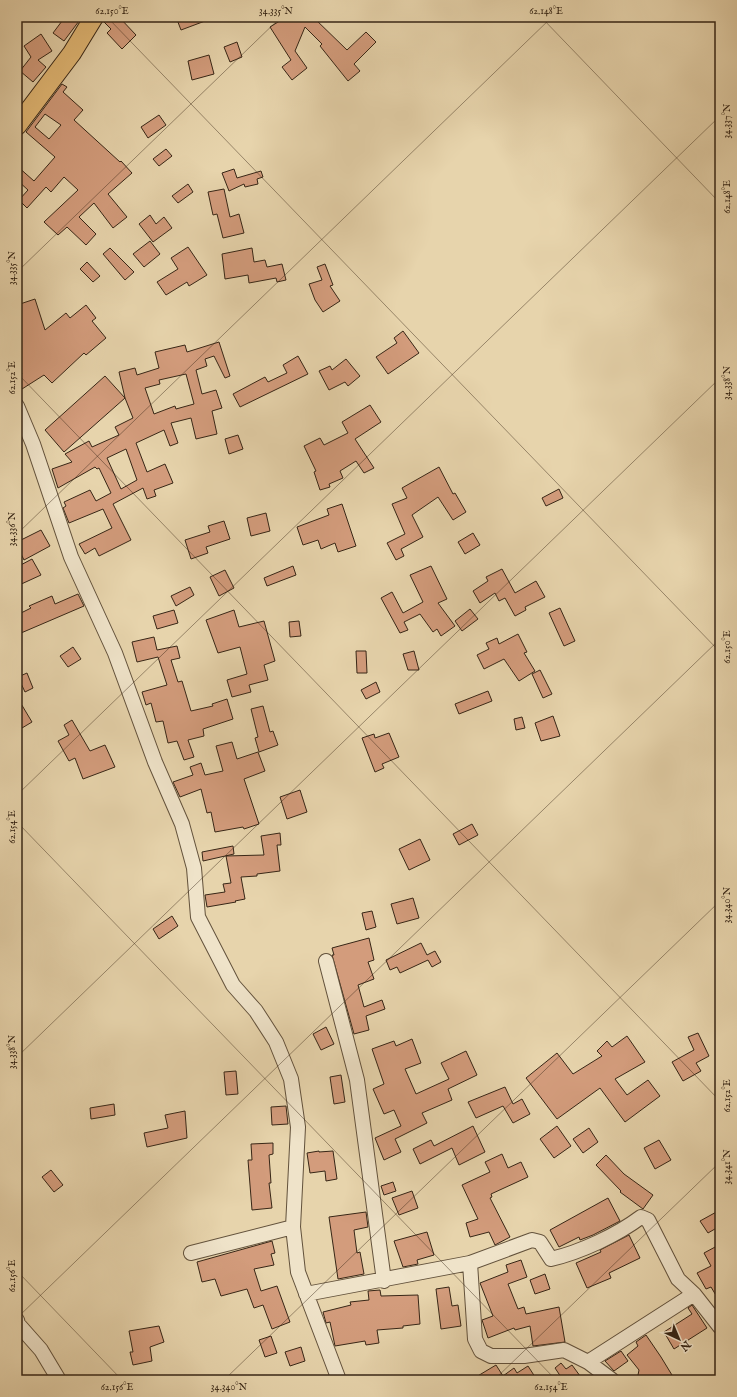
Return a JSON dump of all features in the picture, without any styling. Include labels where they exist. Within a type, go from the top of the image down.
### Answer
[{"type":"main road","points":[[17,126],[72,53],[94,17]]},
{"type":"street","points":[[17,406],[33,444],[71,557],[115,653],[155,762],[182,824],[194,868],[198,917],[233,985],[256,1011],[276,1042],[291,1079],[298,1127],[293,1227],[298,1272],[339,1380]]},
{"type":"street","points":[[326,961],[357,1080],[384,1280]]},
{"type":"street","points":[[306,1294],[470,1263],[532,1240],[540,1242],[551,1259],[568,1255],[628,1226],[641,1216],[648,1220],[678,1279],[694,1294],[720,1326]]},
{"type":"street","points":[[191,1253],[293,1227]]},
{"type":"street","points":[[470,1263],[475,1339],[481,1351],[492,1356],[524,1356],[564,1350],[588,1362],[612,1380]]},
{"type":"street","points":[[588,1362],[694,1294]]},
{"type":"street","points":[[17,1320],[18,1324],[41,1350],[59,1380]]},
{"type":"building","points":[[65,17],[82,17],[64,41],[53,33]]},
{"type":"building","points":[[104,17],[119,17],[136,35],[122,49],[107,33],[111,29],[103,21]]},
{"type":"building","points":[[176,17],[213,17],[213,18],[181,30]]},
{"type":"building","points":[[286,17],[313,17],[347,50],[366,32],[376,42],[354,64],[360,71],[348,81],[320,46],[322,44],[305,27],[295,51],[307,68],[292,80],[282,67],[291,60],[270,27]]},
{"type":"building","points":[[41,34],[52,51],[38,60],[46,67],[33,82],[20,71],[31,57],[24,46]]},
{"type":"building","points":[[237,42],[242,57],[230,62],[224,47]]},
{"type":"building","points":[[209,55],[214,74],[192,80],[188,61]]},
{"type":"building","points":[[62,84],[67,87],[63,92],[83,110],[74,120],[120,162],[121,161],[132,173],[108,194],[127,217],[113,228],[94,203],[79,217],[96,234],[86,245],[67,227],[58,235],[44,222],[78,190],[64,177],[51,192],[46,187],[27,208],[19,200],[28,190],[17,180],[17,166],[34,181],[55,157],[26,132]],"holes":[[[45,114],[61,125],[49,139],[35,127]]]},
{"type":"building","points":[[159,115],[166,125],[148,138],[141,127]]},
{"type":"building","points":[[166,149],[172,156],[159,166],[153,159]]},
{"type":"building","points":[[234,169],[237,178],[261,171],[263,177],[257,179],[258,184],[245,187],[244,184],[229,191],[222,173]]},
{"type":"building","points":[[188,184],[193,192],[178,203],[172,196]]},
{"type":"building","points":[[224,189],[230,217],[239,214],[244,233],[223,238],[217,214],[213,215],[208,192]]},
{"type":"building","points":[[150,215],[156,224],[164,217],[172,228],[153,242],[139,224]]},
{"type":"building","points":[[150,241],[160,254],[144,267],[133,254]]},
{"type":"building","points":[[188,247],[207,275],[189,286],[187,282],[166,295],[157,282],[178,269],[171,258]]},
{"type":"building","points":[[110,248],[134,272],[125,280],[103,254]]},
{"type":"building","points":[[252,248],[254,262],[265,260],[267,267],[282,264],[286,280],[277,282],[276,278],[249,283],[248,275],[225,279],[222,254]]},
{"type":"building","points":[[87,262],[100,276],[93,282],[80,269]]},
{"type":"building","points":[[325,264],[333,285],[330,286],[340,301],[323,312],[315,300],[309,284],[322,280],[317,267]]},
{"type":"building","points":[[35,299],[45,330],[66,313],[70,318],[86,305],[96,318],[92,321],[106,338],[86,355],[84,353],[52,383],[44,375],[22,389],[17,380],[17,376],[22,374],[17,365],[17,305]]},
{"type":"building","points":[[403,331],[419,353],[388,374],[376,357],[397,343],[394,338]]},
{"type":"building","points":[[219,342],[230,376],[225,378],[214,356],[205,359],[207,366],[196,370],[202,394],[216,390],[222,408],[212,411],[217,434],[196,439],[191,418],[171,423],[178,443],[170,446],[164,430],[136,443],[147,472],[165,464],[173,483],[154,490],[156,496],[147,499],[143,488],[113,504],[131,540],[99,556],[95,548],[85,554],[79,544],[112,528],[103,509],[69,523],[63,508],[66,506],[64,502],[90,490],[96,501],[111,493],[99,468],[97,469],[95,467],[58,488],[52,469],[72,462],[65,454],[89,441],[92,447],[119,435],[115,427],[133,418],[125,398],[119,372],[135,368],[137,375],[159,368],[155,352],[185,345],[187,352]],"holes":[[[186,374],[194,404],[176,409],[175,406],[154,414],[145,388],[160,384],[159,380]],[[126,449],[137,480],[121,489],[107,458]]]},
{"type":"building","points":[[298,356],[308,374],[240,407],[233,394],[265,377],[268,382],[287,373],[283,365]]},
{"type":"building","points":[[346,359],[360,376],[348,386],[345,382],[329,390],[319,371],[330,366],[332,370]]},
{"type":"building","points":[[105,376],[125,398],[64,452],[45,430]]},
{"type":"building","points":[[370,405],[381,422],[355,439],[374,468],[364,473],[356,461],[340,471],[343,478],[329,484],[330,487],[320,490],[314,472],[316,471],[304,446],[320,438],[324,445],[348,433],[342,422]]},
{"type":"building","points":[[238,435],[243,449],[229,454],[225,439]]},
{"type":"building","points":[[439,467],[453,494],[455,493],[466,512],[453,520],[438,497],[412,515],[423,537],[401,549],[404,556],[396,560],[387,543],[405,534],[392,504],[407,498],[402,488]]},
{"type":"building","points":[[559,489],[563,498],[546,506],[542,498]]},
{"type":"building","points":[[342,504],[356,546],[338,552],[335,543],[321,549],[318,540],[303,545],[297,527],[329,515],[327,509]]},
{"type":"building","points":[[266,513],[270,531],[251,536],[247,518]]},
{"type":"building","points":[[224,521],[230,539],[206,547],[208,553],[191,559],[185,540],[210,532],[208,526]]},
{"type":"building","points":[[41,530],[50,546],[24,560],[17,546],[17,542]]},
{"type":"building","points":[[473,533],[480,545],[465,554],[458,542]]},
{"type":"building","points":[[32,559],[41,575],[17,586],[17,567]]},
{"type":"building","points":[[293,566],[296,575],[267,586],[264,578]]},
{"type":"building","points":[[431,566],[447,599],[438,603],[455,626],[441,636],[437,629],[433,632],[420,614],[404,622],[408,630],[400,633],[381,598],[392,592],[403,613],[423,602],[410,575]]},
{"type":"building","points":[[502,569],[515,593],[536,581],[545,597],[525,607],[526,610],[515,616],[505,598],[499,601],[495,593],[480,603],[473,591],[488,581],[486,577]]},
{"type":"building","points":[[225,570],[234,588],[219,596],[210,577]]},
{"type":"building","points":[[190,587],[194,595],[176,606],[171,596]]},
{"type":"building","points":[[78,594],[84,606],[21,633],[17,624],[17,615],[31,608],[29,606],[52,596],[55,604]]},
{"type":"building","points":[[560,608],[575,641],[564,646],[549,613]]},
{"type":"building","points":[[470,609],[478,619],[462,631],[455,621]]},
{"type":"building","points":[[174,610],[178,623],[157,629],[153,616]]},
{"type":"building","points":[[234,610],[239,627],[264,621],[275,661],[264,665],[268,680],[249,685],[251,692],[232,697],[227,680],[247,674],[240,647],[218,653],[206,620]]},
{"type":"building","points":[[299,621],[301,636],[290,637],[289,622]]},
{"type":"building","points":[[518,634],[527,652],[524,653],[535,671],[519,681],[504,659],[484,669],[477,655],[489,649],[486,643],[497,638],[499,644]]},
{"type":"building","points":[[154,637],[157,650],[177,646],[180,658],[171,660],[178,682],[182,681],[191,711],[213,706],[212,704],[227,699],[233,719],[203,729],[204,736],[188,740],[194,757],[184,760],[177,741],[168,743],[163,721],[156,722],[151,703],[146,705],[142,692],[167,685],[158,657],[137,662],[132,642]]},
{"type":"building","points":[[73,647],[81,659],[68,667],[60,656]]},
{"type":"building","points":[[356,651],[366,651],[367,673],[357,673]]},
{"type":"building","points":[[414,651],[419,670],[408,670],[403,654]]},
{"type":"building","points":[[540,670],[552,694],[543,698],[532,674]]},
{"type":"building","points":[[27,673],[33,688],[25,692],[18,677]]},
{"type":"building","points":[[376,682],[380,692],[366,699],[361,690]]},
{"type":"building","points":[[488,691],[492,701],[459,714],[455,704]]},
{"type":"building","points":[[17,697],[32,722],[22,728],[17,720]]},
{"type":"building","points":[[263,706],[270,732],[273,731],[278,745],[259,752],[255,738],[258,737],[251,709]]},
{"type":"building","points":[[553,716],[560,736],[541,741],[535,723]]},
{"type":"building","points":[[522,717],[525,728],[516,730],[514,719]]},
{"type":"building","points":[[72,720],[90,751],[105,745],[115,767],[83,779],[75,758],[69,761],[58,741],[69,735],[64,725]]},
{"type":"building","points":[[389,733],[399,757],[382,764],[384,768],[375,772],[362,738],[374,734],[375,738]]},
{"type":"building","points":[[232,742],[237,759],[258,752],[265,771],[244,779],[259,824],[244,829],[243,827],[215,832],[211,812],[207,813],[201,789],[180,797],[173,782],[193,775],[190,767],[201,763],[205,775],[223,771],[216,746]]},
{"type":"building","points":[[300,790],[307,812],[287,819],[280,797]]},
{"type":"building","points":[[472,824],[478,835],[459,845],[453,834]]},
{"type":"building","points":[[280,833],[281,845],[277,845],[280,871],[257,874],[257,876],[241,877],[245,899],[207,907],[205,895],[225,892],[223,884],[231,883],[226,856],[264,855],[261,836]]},
{"type":"building","points":[[420,839],[430,860],[409,870],[399,849]]},
{"type":"building","points":[[233,846],[234,854],[203,861],[202,852]]},
{"type":"building","points":[[413,898],[419,918],[397,924],[391,904]]},
{"type":"building","points":[[372,911],[376,927],[366,930],[362,913]]},
{"type":"building","points":[[172,916],[178,926],[159,939],[153,929]]},
{"type":"building","points":[[369,938],[374,960],[368,962],[374,979],[358,985],[364,1007],[382,1000],[385,1009],[366,1016],[369,1030],[354,1034],[332,955],[334,955],[332,948]]},
{"type":"building","points":[[421,943],[427,955],[435,951],[441,962],[432,967],[428,960],[400,973],[397,967],[390,970],[386,960]]},
{"type":"building","points":[[326,1027],[334,1044],[321,1050],[313,1034]]},
{"type":"building","points":[[698,1033],[709,1056],[696,1063],[701,1071],[683,1081],[672,1062],[694,1050],[688,1037]]},
{"type":"building","points":[[627,1036],[645,1062],[615,1079],[627,1095],[648,1080],[660,1096],[625,1122],[600,1088],[557,1119],[526,1078],[557,1053],[573,1074],[602,1056],[597,1051],[607,1041],[612,1047]]},
{"type":"building","points":[[412,1039],[421,1063],[405,1069],[416,1094],[449,1079],[441,1063],[466,1051],[477,1075],[448,1089],[452,1100],[422,1113],[427,1123],[395,1139],[401,1152],[384,1160],[375,1138],[401,1126],[394,1110],[384,1114],[373,1089],[384,1084],[372,1049],[394,1041],[396,1046]]},
{"type":"building","points":[[236,1071],[238,1094],[226,1095],[224,1072]]},
{"type":"building","points":[[341,1075],[345,1102],[334,1104],[330,1077]]},
{"type":"building","points":[[505,1087],[513,1104],[522,1099],[530,1114],[513,1123],[503,1106],[476,1118],[468,1102]]},
{"type":"building","points":[[114,1104],[115,1115],[91,1119],[90,1108]]},
{"type":"building","points":[[286,1106],[288,1124],[272,1125],[271,1107]]},
{"type":"building","points":[[185,1111],[187,1138],[147,1147],[144,1133],[168,1128],[165,1115]]},
{"type":"building","points":[[473,1126],[485,1152],[459,1165],[452,1148],[420,1164],[413,1149],[431,1140],[434,1146]]},
{"type":"building","points":[[557,1126],[571,1146],[554,1158],[540,1139]]},
{"type":"building","points":[[589,1128],[598,1142],[583,1153],[573,1139]]},
{"type":"building","points":[[659,1140],[671,1160],[655,1169],[644,1148]]},
{"type":"building","points":[[273,1143],[273,1154],[269,1155],[271,1183],[269,1183],[272,1208],[252,1210],[248,1160],[252,1160],[251,1144]]},
{"type":"building","points":[[333,1151],[337,1179],[326,1181],[325,1171],[310,1173],[307,1153]]},
{"type":"building","points":[[502,1154],[508,1168],[521,1162],[528,1177],[491,1194],[492,1197],[490,1198],[510,1237],[495,1245],[489,1232],[470,1237],[466,1223],[478,1219],[462,1185],[490,1172],[485,1162]]},
{"type":"building","points":[[606,1155],[624,1174],[653,1195],[643,1209],[620,1192],[621,1191],[596,1165]]},
{"type":"building","points":[[51,1170],[63,1185],[54,1192],[42,1177]]},
{"type":"building","points":[[393,1182],[396,1191],[384,1195],[381,1186]]},
{"type":"building","points":[[412,1191],[418,1208],[399,1215],[392,1198]]},
{"type":"building","points":[[608,1198],[620,1221],[593,1235],[580,1240],[579,1237],[559,1247],[550,1230]]},
{"type":"building","points":[[720,1210],[720,1226],[708,1233],[700,1221]]},
{"type":"building","points":[[366,1212],[368,1227],[354,1230],[357,1253],[360,1252],[364,1274],[338,1279],[329,1217]]},
{"type":"building","points":[[427,1232],[434,1255],[417,1260],[418,1264],[403,1267],[394,1241]]},
{"type":"building","points":[[629,1235],[640,1258],[609,1273],[611,1278],[587,1288],[576,1263],[601,1252],[600,1250]]},
{"type":"building","points":[[272,1241],[275,1253],[271,1254],[274,1265],[254,1269],[261,1291],[277,1286],[290,1322],[272,1329],[263,1305],[254,1308],[247,1289],[221,1296],[215,1279],[202,1282],[197,1262]]},
{"type":"building","points":[[717,1246],[720,1251],[720,1254],[717,1256],[720,1261],[720,1302],[711,1287],[706,1289],[697,1273],[711,1266],[704,1253]]},
{"type":"building","points":[[521,1260],[527,1277],[508,1284],[518,1309],[524,1307],[526,1314],[559,1307],[565,1342],[533,1346],[530,1326],[515,1330],[514,1328],[488,1338],[482,1320],[493,1316],[480,1283],[508,1272],[506,1265]]},
{"type":"building","points":[[545,1274],[550,1289],[535,1294],[530,1280]]},
{"type":"building","points":[[449,1287],[452,1306],[458,1305],[461,1326],[441,1329],[436,1289]]},
{"type":"building","points":[[380,1290],[381,1296],[418,1295],[420,1324],[403,1326],[403,1328],[377,1330],[379,1343],[366,1345],[365,1341],[335,1346],[330,1322],[326,1323],[323,1312],[351,1305],[350,1302],[369,1300],[368,1291]]},
{"type":"building","points":[[692,1305],[707,1328],[674,1349],[664,1332],[692,1314],[688,1308]]},
{"type":"building","points":[[159,1326],[164,1342],[150,1347],[152,1361],[133,1365],[130,1352],[133,1352],[129,1331]]},
{"type":"building","points":[[646,1335],[675,1380],[637,1380],[639,1370],[627,1355],[638,1346],[636,1342]]},
{"type":"building","points":[[271,1336],[277,1353],[265,1357],[259,1340]]},
{"type":"building","points":[[301,1347],[305,1361],[290,1366],[285,1352]]},
{"type":"building","points":[[621,1351],[628,1361],[614,1371],[605,1361]]},
{"type":"building","points":[[561,1363],[566,1369],[572,1365],[583,1380],[563,1380],[555,1368]]},
{"type":"building","points":[[496,1365],[503,1376],[514,1368],[517,1373],[528,1366],[537,1380],[471,1380]]}]
